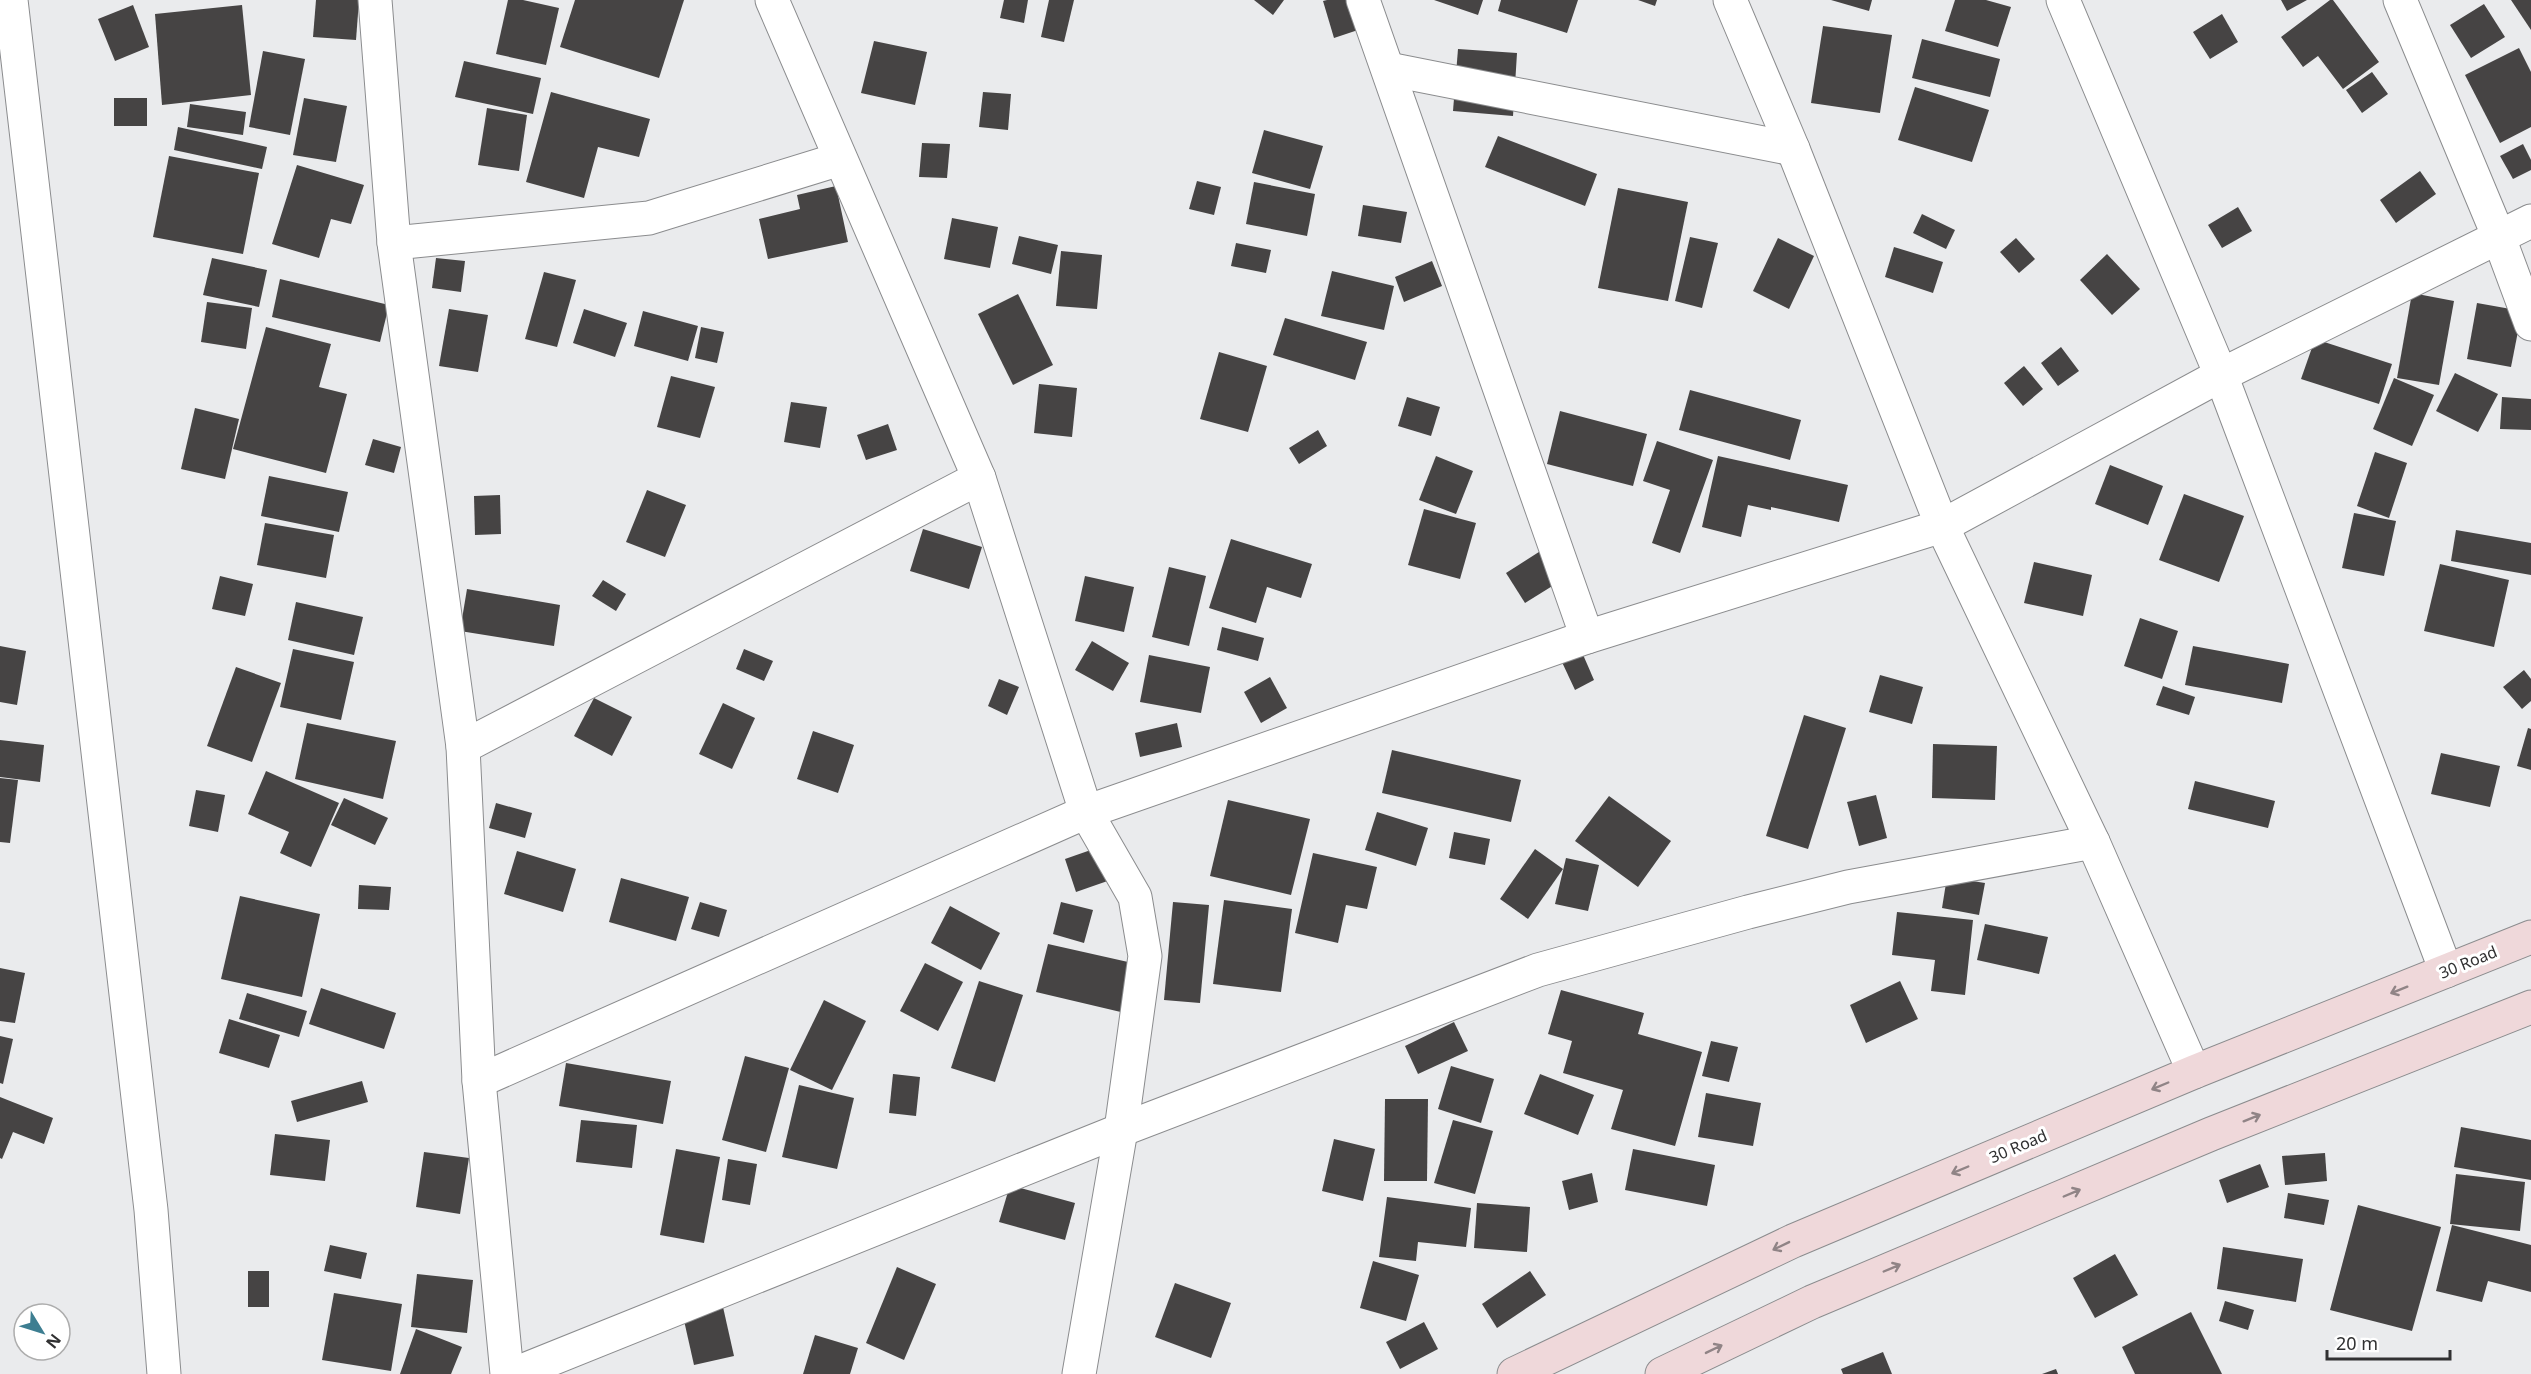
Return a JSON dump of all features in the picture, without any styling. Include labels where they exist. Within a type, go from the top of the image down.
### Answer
[{"type":"main road","name":"30 Road","points":[[1514,1374],[1793,1241],[2194,1072],[2531,937]]},
{"type":"main road","points":[[1662,1374],[1822,1298],[2211,1134],[2531,1007]]},
{"type":"street","points":[[11,0],[151,1210],[164,1374]]},
{"type":"street","points":[[375,0],[394,243],[463,747],[479,1081],[507,1374]]},
{"type":"street","points":[[772,0],[979,478],[1086,812],[1135,897],[1145,956],[1121,1131],[1079,1374]]},
{"type":"street","points":[[1364,0],[1587,637]]},
{"type":"street","points":[[1730,0],[1793,149],[1942,526],[2093,842],[2194,1072]]},
{"type":"street","points":[[2063,0],[2222,375],[2446,971]]},
{"type":"street","points":[[2400,0],[2498,236],[2531,324]]},
{"type":"street","points":[[1388,69],[1793,149]]},
{"type":"street","points":[[394,243],[650,218],[840,159]]},
{"type":"street","points":[[479,1081],[1086,812],[1587,637],[1942,526],[2222,375],[2531,221]]},
{"type":"street","points":[[463,747],[979,478]]},
{"type":"street","points":[[514,1374],[1121,1131],[1538,970],[1848,887],[2093,842]]},
{"type":"building","points":[[316,0],[359,0],[356,40],[313,37]]},
{"type":"building","points":[[508,0],[523,0],[559,8],[546,65],[496,54]]},
{"type":"building","points":[[575,0],[684,0],[659,78],[560,47]]},
{"type":"building","points":[[1004,0],[1028,0],[1024,23],[1000,18]]},
{"type":"building","points":[[1049,0],[1074,0],[1064,42],[1041,37]]},
{"type":"building","points":[[1254,0],[1284,0],[1273,15]]},
{"type":"building","points":[[1349,0],[1358,30],[1334,38],[1323,1]]},
{"type":"building","points":[[1434,0],[1483,0],[1478,15]]},
{"type":"building","points":[[1501,0],[1578,0],[1567,33],[1498,11]]},
{"type":"building","points":[[1638,0],[1657,0],[1655,6]]},
{"type":"building","points":[[1831,0],[1872,0],[1869,11]]},
{"type":"building","points":[[1955,0],[1986,0],[2011,7],[1998,47],[1945,31]]},
{"type":"building","points":[[2281,0],[2307,0],[2287,11]]},
{"type":"building","points":[[2333,0],[2379,62],[2343,89],[2318,56],[2303,67],[2281,37]]},
{"type":"building","points":[[2511,0],[2531,0],[2531,30]]},
{"type":"building","points":[[2484,4],[2505,37],[2471,58],[2450,25]]},
{"type":"building","points":[[133,5],[149,47],[115,61],[98,19]]},
{"type":"building","points":[[242,5],[251,95],[162,105],[155,14]]},
{"type":"building","points":[[2222,14],[2238,42],[2210,59],[2193,32]]},
{"type":"building","points":[[1823,26],[1892,35],[1880,113],[1811,103]]},
{"type":"building","points":[[1922,39],[2000,59],[1990,97],[1912,78]]},
{"type":"building","points":[[874,41],[927,52],[915,105],[861,93]]},
{"type":"building","points":[[2519,48],[2531,72],[2531,127],[2500,143],[2465,75]]},
{"type":"building","points":[[1458,49],[1517,53],[1513,116],[1453,111]]},
{"type":"building","points":[[263,51],[305,59],[290,135],[249,127]]},
{"type":"building","points":[[464,61],[541,78],[533,114],[455,97]]},
{"type":"building","points":[[2372,72],[2388,94],[2362,113],[2346,90]]},
{"type":"building","points":[[1915,87],[1989,110],[1972,162],[1898,140]]},
{"type":"building","points":[[551,92],[650,119],[639,157],[598,147],[584,198],[526,182]]},
{"type":"building","points":[[983,92],[1011,94],[1008,130],[979,127]]},
{"type":"building","points":[[114,98],[147,98],[147,126],[114,126]]},
{"type":"building","points":[[304,98],[347,106],[336,162],[293,155]]},
{"type":"building","points":[[190,104],[246,112],[243,135],[187,127]]},
{"type":"building","points":[[487,108],[527,115],[519,171],[478,165]]},
{"type":"building","points":[[178,127],[267,147],[262,169],[174,150]]},
{"type":"building","points":[[1264,130],[1323,146],[1310,189],[1252,173]]},
{"type":"building","points":[[1498,136],[1597,174],[1585,206],[1485,167]]},
{"type":"building","points":[[922,143],[950,144],[947,178],[919,177]]},
{"type":"building","points":[[2523,144],[2531,160],[2531,170],[2513,179],[2500,156]]},
{"type":"building","points":[[169,156],[259,173],[243,254],[153,237]]},
{"type":"building","points":[[297,165],[364,185],[351,224],[331,219],[319,258],[272,244]]},
{"type":"building","points":[[2420,171],[2436,194],[2396,223],[2380,200]]},
{"type":"building","points":[[1197,181],[1221,187],[1214,215],[1189,209]]},
{"type":"building","points":[[1254,182],[1315,194],[1307,236],[1246,224]]},
{"type":"building","points":[[836,186],[848,242],[768,259],[759,219],[800,209],[797,195]]},
{"type":"building","points":[[1618,188],[1688,202],[1668,301],[1598,288]]},
{"type":"building","points":[[1363,205],[1407,212],[1401,243],[1358,236]]},
{"type":"building","points":[[2238,207],[2252,231],[2222,248],[2208,225]]},
{"type":"building","points":[[1922,214],[1955,230],[1946,249],[1913,233]]},
{"type":"building","points":[[952,218],[998,227],[990,268],[944,259]]},
{"type":"building","points":[[1019,236],[1058,245],[1051,274],[1012,264]]},
{"type":"building","points":[[1690,237],[1718,243],[1702,308],[1675,301]]},
{"type":"building","points":[[1778,238],[1814,256],[1789,309],[1753,291]]},
{"type":"building","points":[[2016,238],[2035,259],[2019,273],[2000,252]]},
{"type":"building","points":[[1236,243],[1271,250],[1266,273],[1231,266]]},
{"type":"building","points":[[1894,247],[1943,262],[1933,293],[1885,277]]},
{"type":"building","points":[[1061,251],[1102,255],[1097,309],[1056,306]]},
{"type":"building","points":[[2107,254],[2140,289],[2112,315],[2080,280]]},
{"type":"building","points":[[212,258],[267,270],[259,307],[203,295]]},
{"type":"building","points":[[436,258],[465,261],[461,292],[432,288]]},
{"type":"building","points":[[1432,261],[1442,286],[1404,302],[1395,277]]},
{"type":"building","points":[[1332,271],[1394,286],[1384,330],[1321,316]]},
{"type":"building","points":[[544,272],[576,280],[557,347],[525,339]]},
{"type":"building","points":[[280,279],[389,305],[380,342],[272,317]]},
{"type":"building","points":[[2412,293],[2454,301],[2439,385],[2397,378]]},
{"type":"building","points":[[1018,294],[1053,365],[1013,385],[978,314]]},
{"type":"building","points":[[207,302],[252,308],[246,349],[201,342]]},
{"type":"building","points":[[2477,303],[2522,311],[2511,367],[2467,359]]},
{"type":"building","points":[[449,309],[488,315],[478,372],[439,366]]},
{"type":"building","points":[[584,309],[627,323],[615,357],[573,343]]},
{"type":"building","points":[[643,311],[698,326],[688,361],[634,346]]},
{"type":"building","points":[[1285,318],[1367,342],[1355,380],[1273,355]]},
{"type":"building","points":[[266,327],[331,344],[319,387],[347,394],[326,473],[233,449]]},
{"type":"building","points":[[701,327],[724,332],[717,363],[695,358]]},
{"type":"building","points":[[2315,339],[2392,364],[2379,404],[2301,379]]},
{"type":"building","points":[[2061,347],[2079,371],[2058,386],[2041,363]]},
{"type":"building","points":[[1219,352],[1267,366],[1248,432],[1200,419]]},
{"type":"building","points":[[2024,366],[2043,389],[2023,406],[2004,383]]},
{"type":"building","points":[[2455,373],[2498,394],[2478,432],[2436,411]]},
{"type":"building","points":[[671,376],[715,387],[700,438],[657,427]]},
{"type":"building","points":[[2394,378],[2434,395],[2412,446],[2373,429]]},
{"type":"building","points":[[1039,384],[1077,388],[1072,437],[1034,433]]},
{"type":"building","points":[[1690,390],[1801,420],[1790,460],[1679,430]]},
{"type":"building","points":[[1407,397],[1440,407],[1431,436],[1398,426]]},
{"type":"building","points":[[2502,397],[2531,399],[2531,430],[2500,429]]},
{"type":"building","points":[[791,402],[827,407],[820,448],[784,442]]},
{"type":"building","points":[[195,408],[239,419],[225,479],[181,469]]},
{"type":"building","points":[[1560,411],[1647,434],[1633,486],[1547,464]]},
{"type":"building","points":[[888,424],[897,450],[866,460],[857,435]]},
{"type":"building","points":[[1318,430],[1327,446],[1299,464],[1289,448]]},
{"type":"building","points":[[373,439],[401,447],[394,473],[365,465]]},
{"type":"building","points":[[1657,441],[1713,460],[1680,553],[1652,543],[1670,490],[1643,481]]},
{"type":"building","points":[[2375,452],[2407,463],[2389,518],[2357,506]]},
{"type":"building","points":[[1436,456],[1473,471],[1456,514],[1419,500]]},
{"type":"building","points":[[1718,456],[1848,485],[1839,522],[1771,507],[1771,510],[1748,505],[1741,537],[1702,527]]},
{"type":"building","points":[[2110,465],[2163,486],[2148,525],[2095,504]]},
{"type":"building","points":[[269,476],[348,492],[339,532],[261,516]]},
{"type":"building","points":[[647,490],[686,505],[665,557],[626,542]]},
{"type":"building","points":[[2184,494],[2244,516],[2219,582],[2159,560]]},
{"type":"building","points":[[500,495],[501,534],[475,535],[474,496]]},
{"type":"building","points":[[1424,509],[1476,523],[1460,579],[1408,565]]},
{"type":"building","points":[[2354,513],[2396,521],[2384,576],[2342,568]]},
{"type":"building","points":[[265,523],[334,535],[326,578],[257,565]]},
{"type":"building","points":[[923,529],[982,547],[969,589],[910,571]]},
{"type":"building","points":[[2456,530],[2531,543],[2531,575],[2451,561]]},
{"type":"building","points":[[1231,539],[1312,564],[1301,598],[1267,587],[1256,623],[1209,608]]},
{"type":"building","points":[[1542,550],[1562,580],[1525,603],[1506,573]]},
{"type":"building","points":[[2034,562],[2092,575],[2083,616],[2024,603]]},
{"type":"building","points":[[2440,564],[2509,580],[2494,647],[2424,631]]},
{"type":"building","points":[[1169,567],[1206,576],[1189,646],[1152,637]]},
{"type":"building","points":[[220,576],[253,584],[245,616],[212,609]]},
{"type":"building","points":[[1085,576],[1134,587],[1124,632],[1075,621]]},
{"type":"building","points":[[603,580],[626,594],[616,611],[592,596]]},
{"type":"building","points":[[467,589],[560,605],[554,646],[460,631]]},
{"type":"building","points":[[296,602],[363,617],[354,655],[288,640]]},
{"type":"building","points":[[2140,618],[2178,631],[2162,679],[2124,666]]},
{"type":"building","points":[[1222,627],[1264,638],[1258,661],[1217,650]]},
{"type":"building","points":[[1092,641],[1129,663],[1113,691],[1075,670]]},
{"type":"building","points":[[0,646],[26,651],[17,705],[0,702]]},
{"type":"building","points":[[2193,646],[2289,664],[2282,703],[2185,685]]},
{"type":"building","points":[[293,649],[354,662],[341,720],[280,707]]},
{"type":"building","points":[[744,649],[773,661],[764,681],[736,669]]},
{"type":"building","points":[[1581,650],[1594,680],[1575,690],[1561,660]]},
{"type":"building","points":[[1149,655],[1210,667],[1201,713],[1140,702]]},
{"type":"building","points":[[236,667],[281,683],[252,762],[207,746]]},
{"type":"building","points":[[2524,670],[2531,679],[2531,701],[2522,709],[2503,687]]},
{"type":"building","points":[[1880,675],[1923,687],[1912,724],[1869,712]]},
{"type":"building","points":[[1270,677],[1287,708],[1261,723],[1244,692]]},
{"type":"building","points":[[999,679],[1019,687],[1007,715],[988,706]]},
{"type":"building","points":[[2163,686],[2195,697],[2189,715],[2156,705]]},
{"type":"building","points":[[594,698],[632,717],[612,756],[574,736]]},
{"type":"building","points":[[723,703],[755,718],[732,769],[699,754]]},
{"type":"building","points":[[1804,715],[1846,728],[1808,849],[1766,836]]},
{"type":"building","points":[[307,723],[396,741],[383,799],[295,779]]},
{"type":"building","points":[[1177,723],[1182,747],[1140,757],[1135,733]]},
{"type":"building","points":[[2528,728],[2531,729],[2531,770],[2517,766]]},
{"type":"building","points":[[813,731],[854,745],[838,793],[797,779]]},
{"type":"building","points":[[0,740],[44,745],[40,782],[0,777]]},
{"type":"building","points":[[1933,744],[1997,746],[1995,800],[1932,798]]},
{"type":"building","points":[[1392,750],[1521,780],[1511,822],[1382,793]]},
{"type":"building","points":[[2441,753],[2500,766],[2490,807],[2431,794]]},
{"type":"building","points":[[266,771],[339,803],[311,867],[280,853],[289,832],[248,814]]},
{"type":"building","points":[[0,778],[18,780],[10,843],[0,842]]},
{"type":"building","points":[[2195,781],[2275,801],[2268,828],[2188,809]]},
{"type":"building","points":[[196,790],[225,795],[218,832],[189,826]]},
{"type":"building","points":[[1876,795],[1887,838],[1859,846],[1847,802]]},
{"type":"building","points":[[1609,796],[1671,841],[1638,887],[1575,841]]},
{"type":"building","points":[[344,798],[388,818],[375,845],[331,825]]},
{"type":"building","points":[[1228,800],[1310,819],[1291,895],[1210,876]]},
{"type":"building","points":[[496,803],[532,813],[525,838],[489,828]]},
{"type":"building","points":[[1377,812],[1428,828],[1416,866],[1365,850]]},
{"type":"building","points":[[1454,832],[1490,839],[1485,865],[1449,858]]},
{"type":"building","points":[[1108,844],[1119,877],[1076,892],[1065,859]]},
{"type":"building","points":[[1535,849],[1563,869],[1528,919],[1500,899]]},
{"type":"building","points":[[517,851],[576,869],[563,912],[504,894]]},
{"type":"building","points":[[1313,853],[1377,867],[1367,909],[1346,905],[1338,943],[1295,933]]},
{"type":"building","points":[[1566,858],[1599,865],[1588,911],[1555,904]]},
{"type":"building","points":[[1947,877],[1985,883],[1979,915],[1942,908]]},
{"type":"building","points":[[621,878],[689,897],[676,941],[609,922]]},
{"type":"building","points":[[359,885],[391,887],[389,910],[358,909]]},
{"type":"building","points":[[240,896],[320,914],[302,997],[221,979]]},
{"type":"building","points":[[1224,900],[1292,909],[1281,992],[1213,984]]},
{"type":"building","points":[[700,902],[727,910],[719,937],[691,929]]},
{"type":"building","points":[[1061,902],[1093,910],[1084,943],[1053,934]]},
{"type":"building","points":[[1173,902],[1209,905],[1200,1003],[1164,1000]]},
{"type":"building","points":[[950,906],[1000,933],[981,970],[931,943]]},
{"type":"building","points":[[1897,912],[1973,920],[1965,995],[1931,991],[1935,960],[1892,955]]},
{"type":"building","points":[[1985,924],[2048,937],[2039,974],[1977,960]]},
{"type":"building","points":[[1048,944],[1137,964],[1125,1013],[1036,992]]},
{"type":"building","points":[[925,963],[963,982],[938,1031],[900,1011]]},
{"type":"building","points":[[0,968],[25,973],[15,1023],[0,1021]]},
{"type":"building","points":[[979,981],[1023,995],[995,1082],[951,1068]]},
{"type":"building","points":[[1900,981],[1918,1019],[1866,1043],[1850,1005]]},
{"type":"building","points":[[321,988],[396,1013],[384,1049],[309,1024]]},
{"type":"building","points":[[1561,990],[1644,1013],[1638,1034],[1702,1052],[1675,1146],[1611,1129],[1623,1090],[1563,1073],[1572,1041],[1548,1034]]},
{"type":"building","points":[[247,993],[307,1011],[299,1037],[239,1019]]},
{"type":"building","points":[[824,1000],[866,1021],[832,1090],[790,1070]]},
{"type":"building","points":[[229,1019],[280,1035],[269,1068],[219,1053]]},
{"type":"building","points":[[1454,1022],[1468,1051],[1418,1074],[1405,1046]]},
{"type":"building","points":[[0,1036],[13,1039],[3,1084],[0,1083]]},
{"type":"building","points":[[1711,1041],[1738,1047],[1729,1082],[1702,1076]]},
{"type":"building","points":[[745,1056],[789,1068],[766,1152],[722,1140]]},
{"type":"building","points":[[566,1063],[671,1081],[663,1124],[559,1106]]},
{"type":"building","points":[[1451,1066],[1494,1079],[1481,1123],[1438,1109]]},
{"type":"building","points":[[893,1074],[920,1077],[916,1116],[889,1113]]},
{"type":"building","points":[[1540,1074],[1594,1095],[1578,1135],[1524,1114]]},
{"type":"building","points":[[362,1081],[368,1102],[297,1122],[291,1101]]},
{"type":"building","points":[[799,1085],[854,1098],[837,1169],[782,1157]]},
{"type":"building","points":[[1706,1093],[1761,1103],[1753,1146],[1698,1137]]},
{"type":"building","points":[[0,1097],[53,1118],[44,1144],[13,1132],[2,1159],[0,1158]]},
{"type":"building","points":[[1385,1099],[1428,1099],[1427,1181],[1384,1181]]},
{"type":"building","points":[[581,1120],[637,1125],[632,1168],[576,1162]]},
{"type":"building","points":[[1453,1120],[1493,1131],[1475,1194],[1434,1183]]},
{"type":"building","points":[[2461,1127],[2531,1140],[2531,1180],[2454,1167]]},
{"type":"building","points":[[275,1134],[330,1140],[325,1181],[270,1175]]},
{"type":"building","points":[[1334,1139],[1375,1149],[1363,1201],[1322,1191]]},
{"type":"building","points":[[676,1149],[720,1157],[704,1243],[660,1235]]},
{"type":"building","points":[[1633,1149],[1715,1165],[1707,1206],[1625,1190]]},
{"type":"building","points":[[424,1152],[469,1158],[460,1214],[416,1207]]},
{"type":"building","points":[[2325,1153],[2327,1181],[2285,1185],[2282,1156]]},
{"type":"building","points":[[728,1159],[757,1164],[750,1205],[722,1200]]},
{"type":"building","points":[[2260,1164],[2269,1187],[2227,1203],[2219,1180]]},
{"type":"building","points":[[1592,1173],[1598,1202],[1569,1210],[1562,1181]]},
{"type":"building","points":[[2456,1174],[2525,1182],[2520,1231],[2450,1224]]},
{"type":"building","points":[[1010,1185],[1075,1203],[1065,1240],[999,1222]]},
{"type":"building","points":[[2288,1193],[2329,1200],[2324,1225],[2284,1218]]},
{"type":"building","points":[[1387,1197],[1471,1208],[1466,1247],[1418,1242],[1416,1261],[1379,1257]]},
{"type":"building","points":[[1477,1203],[1530,1207],[1527,1252],[1474,1248]]},
{"type":"building","points":[[2358,1205],[2441,1227],[2412,1331],[2330,1310]]},
{"type":"building","points":[[2452,1225],[2531,1245],[2531,1292],[2488,1281],[2482,1302],[2436,1291]]},
{"type":"building","points":[[330,1245],[367,1253],[361,1279],[324,1271]]},
{"type":"building","points":[[2223,1247],[2303,1259],[2296,1302],[2217,1289]]},
{"type":"building","points":[[2115,1254],[2138,1295],[2095,1318],[2073,1278]]},
{"type":"building","points":[[1373,1261],[1419,1275],[1406,1321],[1360,1308]]},
{"type":"building","points":[[897,1267],[936,1284],[904,1360],[866,1343]]},
{"type":"building","points":[[248,1271],[269,1271],[269,1307],[248,1307]]},
{"type":"building","points":[[1530,1271],[1546,1295],[1497,1328],[1482,1304]]},
{"type":"building","points":[[417,1274],[473,1280],[467,1333],[411,1327]]},
{"type":"building","points":[[1175,1283],[1231,1303],[1211,1358],[1155,1337]]},
{"type":"building","points":[[334,1293],[402,1304],[391,1371],[322,1360]]},
{"type":"building","points":[[2225,1301],[2254,1310],[2248,1330],[2219,1321]]},
{"type":"building","points":[[723,1307],[734,1356],[694,1365],[683,1316]]},
{"type":"building","points":[[2191,1312],[2222,1374],[2135,1374],[2122,1347]]},
{"type":"building","points":[[1424,1322],[1438,1349],[1400,1369],[1386,1342]]},
{"type":"building","points":[[416,1329],[462,1347],[451,1374],[400,1374]]},
{"type":"building","points":[[815,1335],[858,1348],[850,1374],[803,1374]]},
{"type":"building","points":[[1883,1352],[1892,1374],[1843,1374],[1841,1369]]},
{"type":"building","points":[[2056,1369],[2058,1374],[2042,1374]]}]
